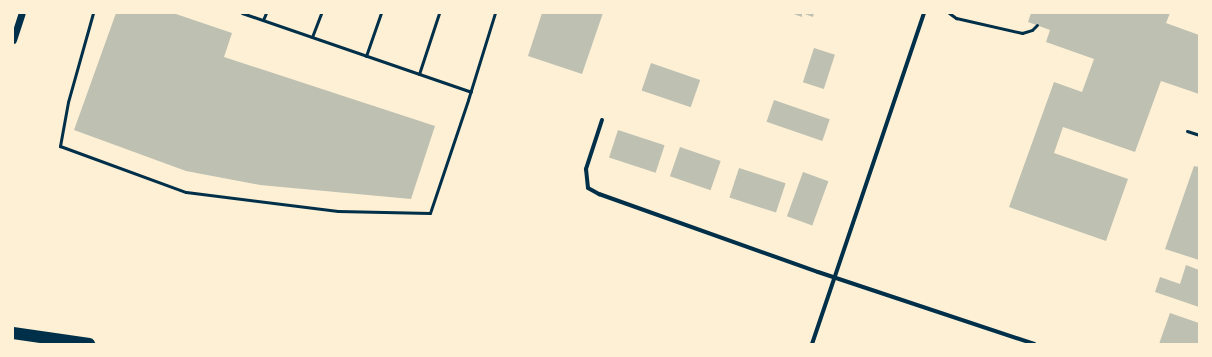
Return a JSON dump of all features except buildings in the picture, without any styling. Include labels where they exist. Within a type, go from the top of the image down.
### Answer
[{"type":"highway","points":[[13,333],[89,344]]},
{"type":"street","points":[[13,40],[22,13]]},
{"type":"street","points":[[812,344],[924,13]]},
{"type":"street","points":[[602,120],[586,169],[588,188],[599,194],[835,278],[1034,344]]},
{"type":"lane","points":[[93,13],[68,102],[60,146],[186,192],[338,211],[430,213],[471,92],[495,13]]},
{"type":"lane","points":[[242,13],[471,92]]},
{"type":"lane","points":[[263,20],[266,13]]},
{"type":"lane","points":[[312,37],[321,13]]},
{"type":"lane","points":[[366,56],[381,13]]},
{"type":"lane","points":[[419,74],[439,13]]},
{"type":"lane","points":[[949,13],[956,18],[1022,33],[1032,30],[1037,25]]},
{"type":"lane","points":[[1187,131],[1199,135]]}]
